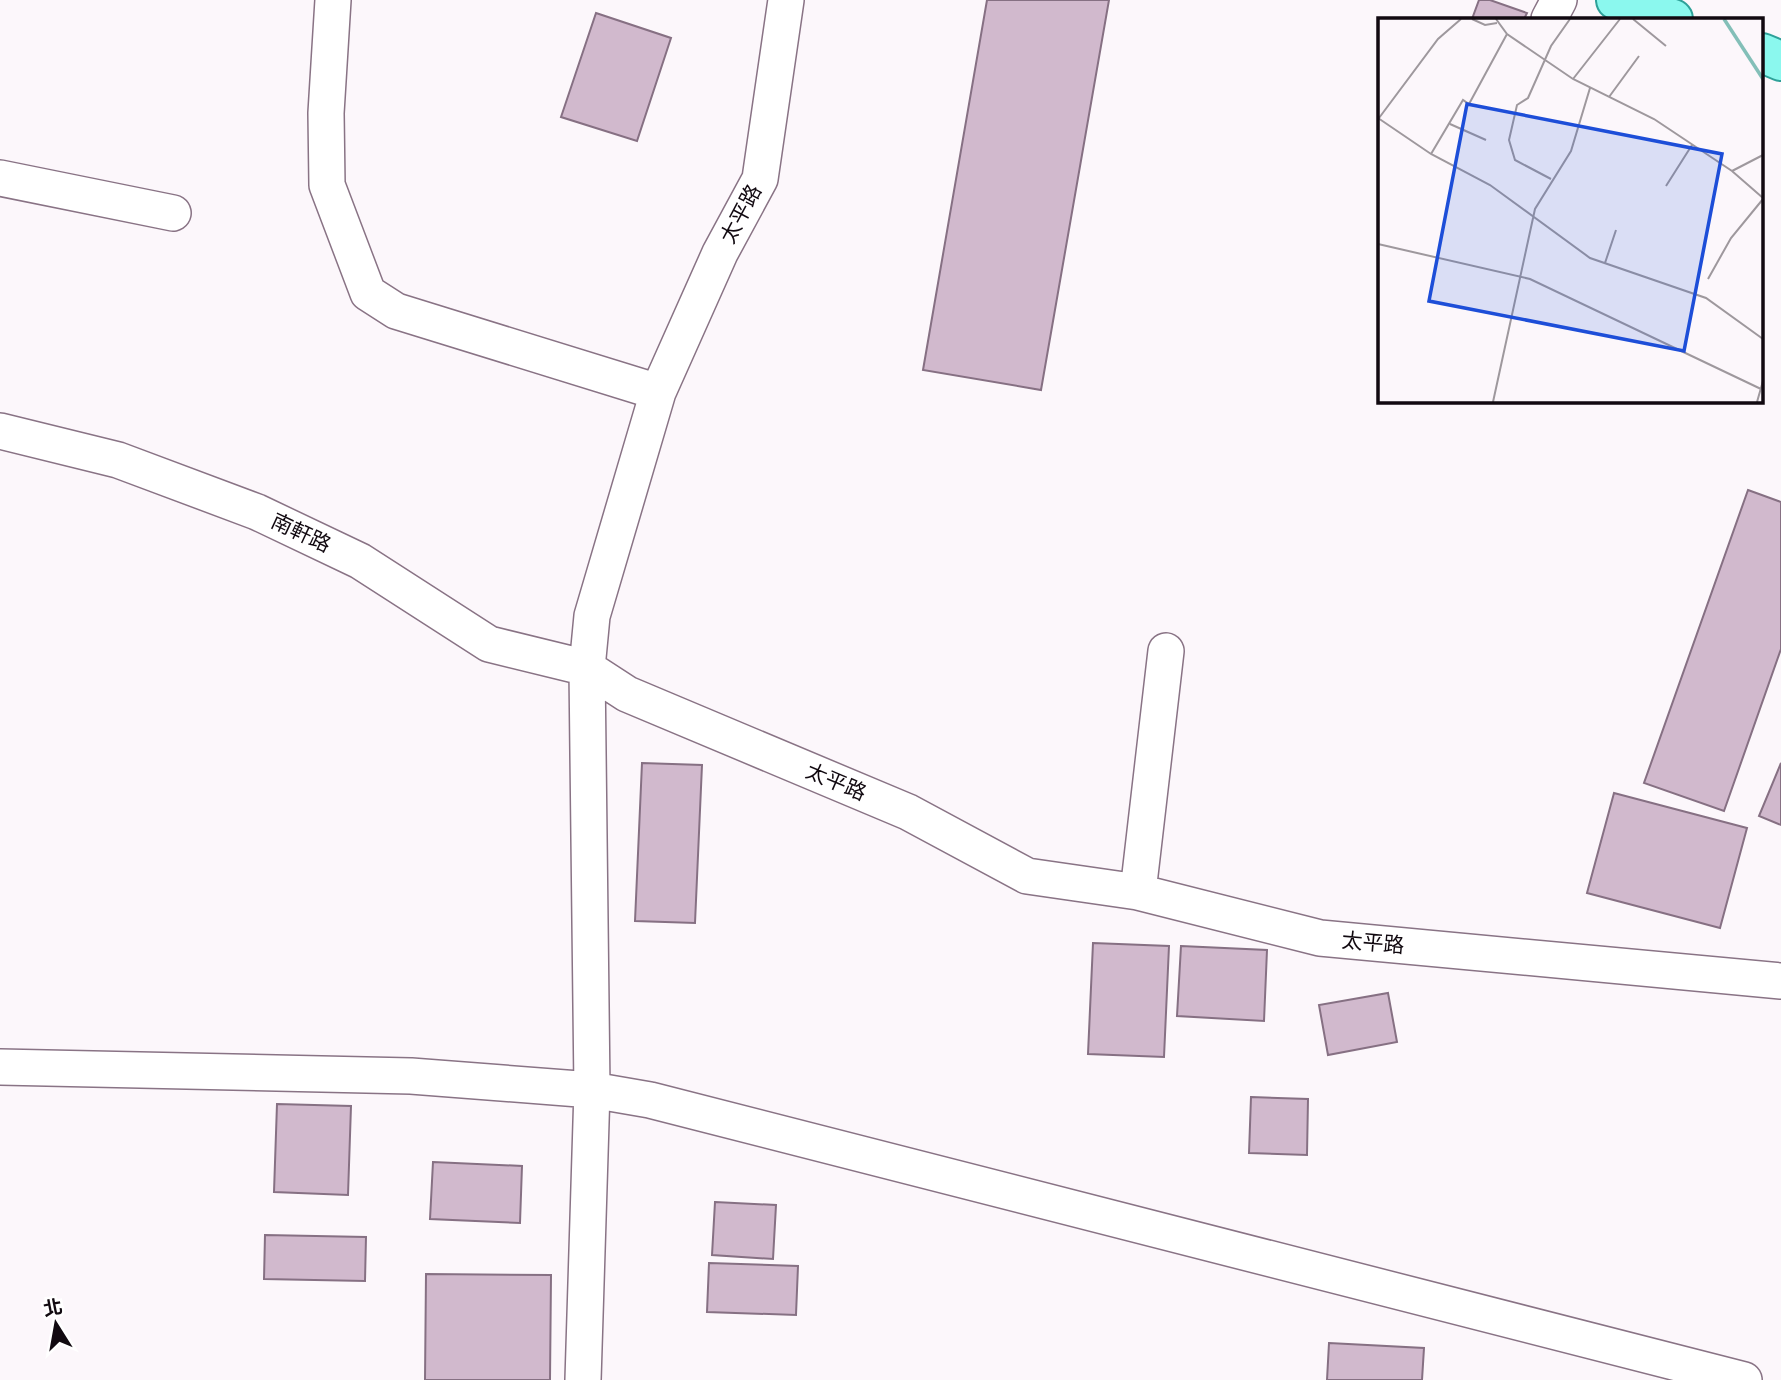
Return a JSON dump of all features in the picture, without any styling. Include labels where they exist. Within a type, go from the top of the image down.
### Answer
[{"type":"main road","points":[[1616,0],[1670,18]]},
{"type":"main road","points":[[1764,54],[1781,61]]},
{"type":"street","points":[[333,0],[326,113],[327,186],[368,293],[396,311],[658,392]]},
{"type":"street","name":"太平路","points":[[786,0],[760,179],[720,253],[658,392],[592,617],[587,668],[627,694],[908,812],[1027,876],[1138,892],[1320,938],[1781,981]]},
{"type":"street","points":[[1550,18],[1559,0]]},
{"type":"street","points":[[0,178],[173,214]]},
{"type":"street","name":"南軒路","points":[[0,431],[118,460],[257,512],[360,561],[489,644],[587,668]]},
{"type":"street","points":[[1138,892],[1167,651]]},
{"type":"street","points":[[583,1380],[593,1090],[587,668]]},
{"type":"street","points":[[0,1067],[411,1076],[593,1090],[650,1100],[1744,1380]]},
{"type":"building","points":[[987,0],[1109,0],[1041,390],[923,370]]},
{"type":"building","points":[[1479,0],[1490,0],[1527,13],[1524,18],[1472,18]]},
{"type":"building","points":[[596,13],[671,38],[637,141],[561,117]]},
{"type":"building","points":[[1748,490],[1781,502],[1781,649],[1724,811],[1644,783]]},
{"type":"building","points":[[642,763],[702,765],[695,923],[635,921]]},
{"type":"building","points":[[1781,763],[1781,825],[1759,816]]},
{"type":"building","points":[[1614,793],[1747,828],[1720,928],[1587,893]]},
{"type":"building","points":[[1093,943],[1169,946],[1164,1057],[1088,1054]]},
{"type":"building","points":[[1181,946],[1267,950],[1264,1021],[1177,1016]]},
{"type":"building","points":[[1388,993],[1397,1042],[1328,1055],[1319,1005]]},
{"type":"building","points":[[1251,1097],[1308,1099],[1307,1155],[1249,1153]]},
{"type":"building","points":[[277,1104],[351,1106],[348,1195],[274,1192]]},
{"type":"building","points":[[433,1162],[522,1166],[520,1223],[430,1219]]},
{"type":"building","points":[[715,1202],[776,1205],[773,1259],[712,1255]]},
{"type":"building","points":[[265,1235],[366,1237],[365,1281],[264,1279]]},
{"type":"building","points":[[709,1263],[798,1266],[796,1315],[707,1312]]},
{"type":"building","points":[[426,1274],[551,1275],[550,1380],[425,1380]]},
{"type":"building","points":[[1329,1343],[1424,1348],[1422,1380],[1327,1380]]}]
